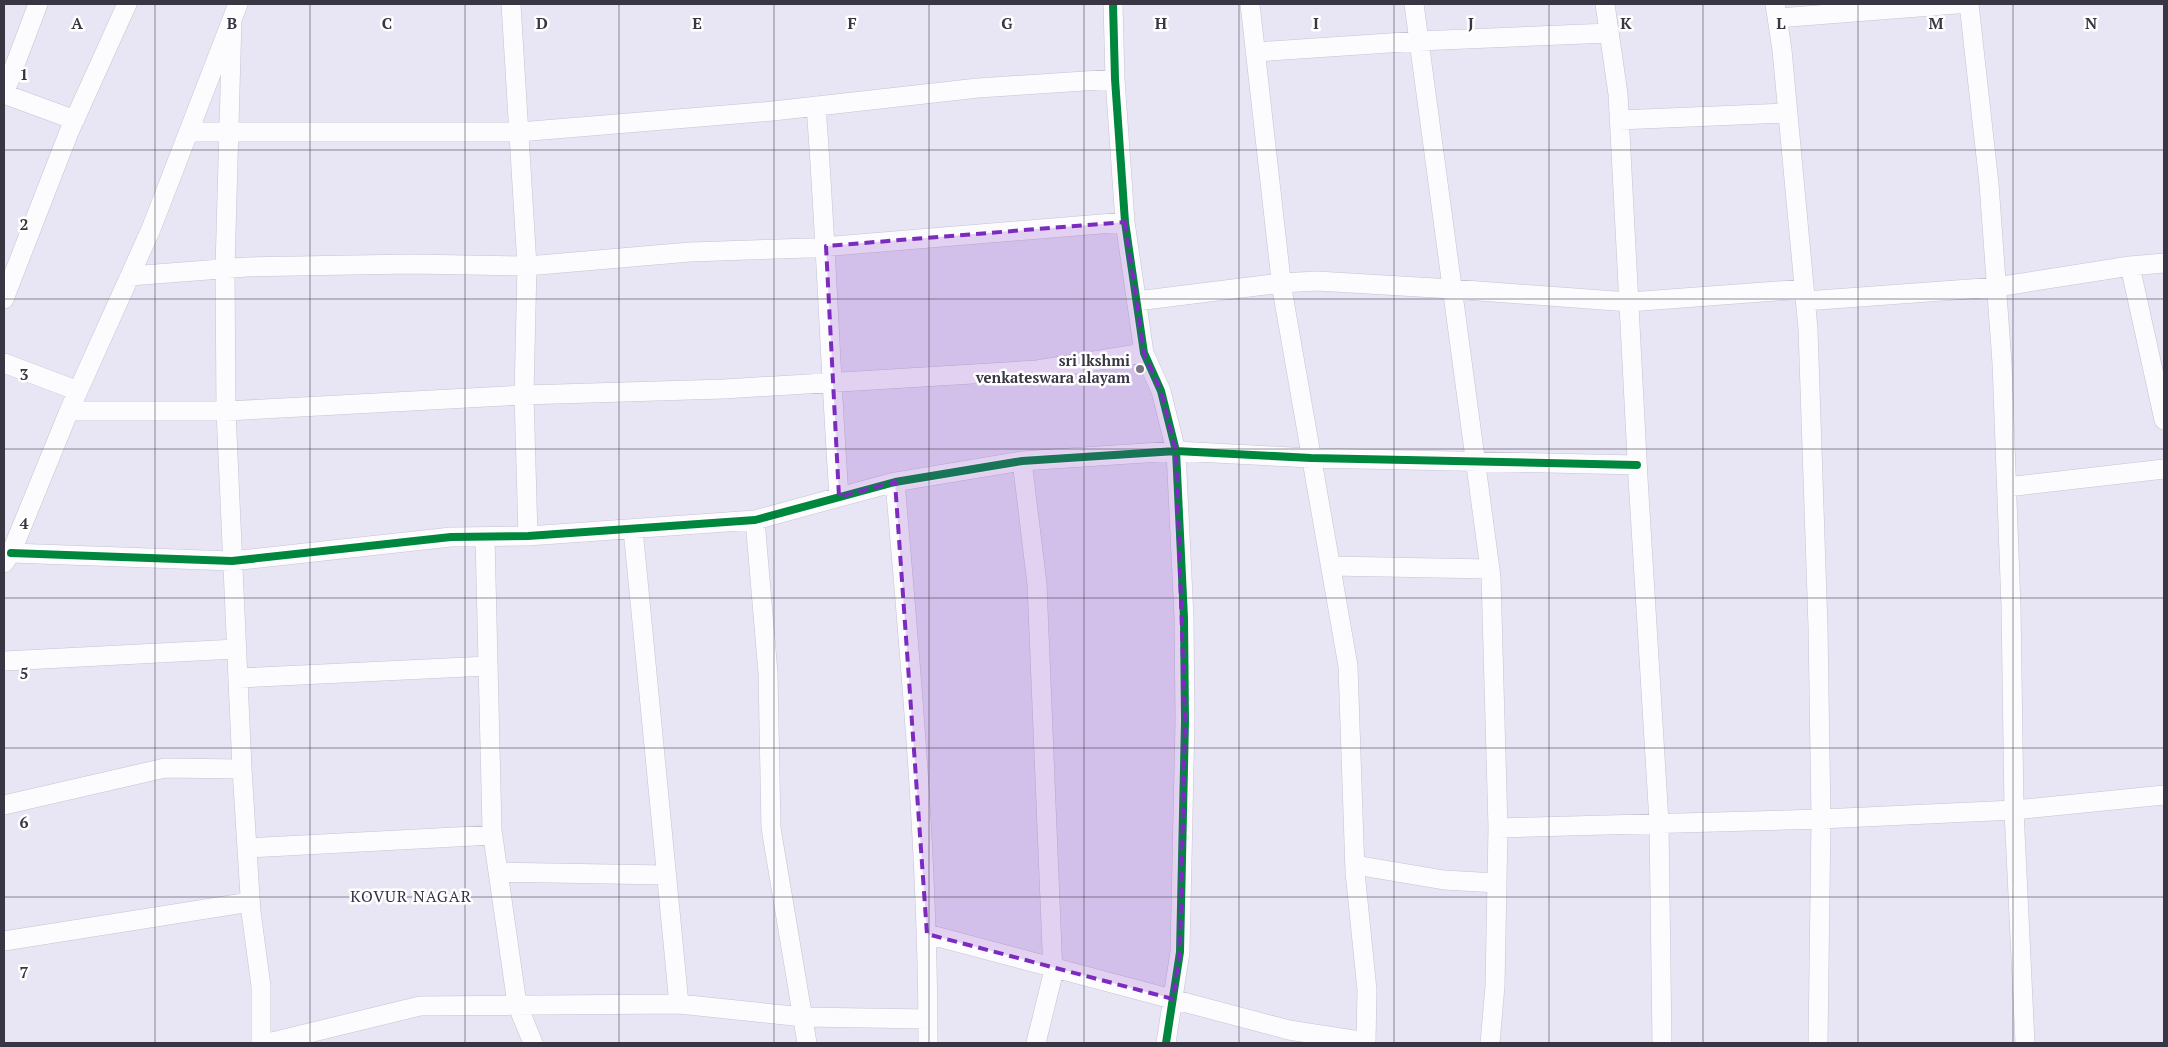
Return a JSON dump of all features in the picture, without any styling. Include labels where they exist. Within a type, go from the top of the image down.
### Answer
[{"type":"street","points":[[38,4],[4,94],[74,120]]},
{"type":"street","points":[[4,299],[10,266],[127,4]]},
{"type":"street","points":[[511,4],[528,266],[524,395],[528,536]]},
{"type":"street","points":[[1112,4],[1125,222],[1144,353],[1161,391],[1176,451],[1184,618],[1185,721],[1180,952],[1166,1043]]},
{"type":"street","points":[[927,934],[1289,1030],[1307,1038],[1366,1043],[1367,990],[1355,865],[1348,666],[1281,283],[1250,4]]},
{"type":"street","points":[[1414,4],[1489,568],[1498,828],[1495,986],[1490,1043]]},
{"type":"street","points":[[1605,4],[1618,94],[1637,465],[1659,822],[1662,1043]]},
{"type":"street","points":[[1818,1043],[1821,818],[1818,627],[1808,329],[1782,50],[1776,11],[1957,4]]},
{"type":"street","points":[[1969,4],[1989,184],[2002,363],[2011,607],[2014,810],[2025,1043]]},
{"type":"street","points":[[235,11],[151,229],[69,411],[7,559],[232,561],[451,536],[528,536],[755,520],[895,482],[1022,461],[1176,451],[1311,458],[1637,465]]},
{"type":"street","points":[[235,11],[225,268],[226,411],[242,769],[250,902],[261,986],[261,1043]]},
{"type":"street","points":[[1255,52],[1419,40],[1609,33]]},
{"type":"street","points":[[188,132],[520,132],[816,106],[978,88],[1115,79]]},
{"type":"street","points":[[816,106],[826,246],[831,383],[839,498]]},
{"type":"street","points":[[1619,120],[1788,113]]},
{"type":"street","points":[[130,276],[225,268],[410,264],[528,266],[690,252],[826,246],[1125,222]]},
{"type":"street","points":[[1137,301],[1281,283],[1317,282],[1452,288],[1628,302],[1996,287],[2130,266],[2164,263]]},
{"type":"street","points":[[2130,266],[2164,420]]},
{"type":"street","points":[[69,411],[226,411],[524,395],[724,389],[1037,370],[1144,353]]},
{"type":"street","points":[[4,363],[78,391]]},
{"type":"street","points":[[1022,461],[1037,584],[1052,968],[1036,1043]]},
{"type":"street","points":[[2007,487],[2164,469]]},
{"type":"street","points":[[895,482],[920,803],[927,934],[928,1043]]},
{"type":"street","points":[[755,520],[768,673],[771,828],[807,1043]]},
{"type":"street","points":[[633,529],[678,1004]]},
{"type":"street","points":[[485,536],[493,835],[517,1004],[533,1043]]},
{"type":"street","points":[[1331,566],[1489,568]]},
{"type":"street","points":[[4,661],[236,649]]},
{"type":"street","points":[[238,678],[488,666]]},
{"type":"street","points":[[4,805],[165,768],[242,769]]},
{"type":"street","points":[[1498,828],[2014,810],[2164,795]]},
{"type":"street","points":[[247,848],[493,835]]},
{"type":"street","points":[[1355,865],[1444,880],[1497,883]]},
{"type":"street","points":[[499,872],[666,875]]},
{"type":"street","points":[[4,941],[250,902]]},
{"type":"street","points":[[268,1043],[338,1035],[420,1006],[678,1004],[803,1017],[928,1019]]},
{"type":"highlighted area","points":[[1125,222],[1144,353],[1161,391],[1176,451],[1185,721],[1180,952],[1173,999],[927,934],[895,482],[839,497],[826,246]]},
{"type":"cycle path","points":[[1113,4],[1115,79],[1125,222],[1144,353],[1161,391],[1176,451],[1184,618],[1185,721],[1180,952],[1166,1043]]},
{"type":"cycle path","points":[[11,553],[232,561],[451,537],[528,536],[755,520],[895,482],[1022,461],[1176,451],[1311,458],[1637,465]]},
{"type":"place","name":"sri lkshmi venkateswara alayam","points":[[1140,369]]},
{"type":"district","name":"KOVUR NAGAR","points":[[411,896]]}]
